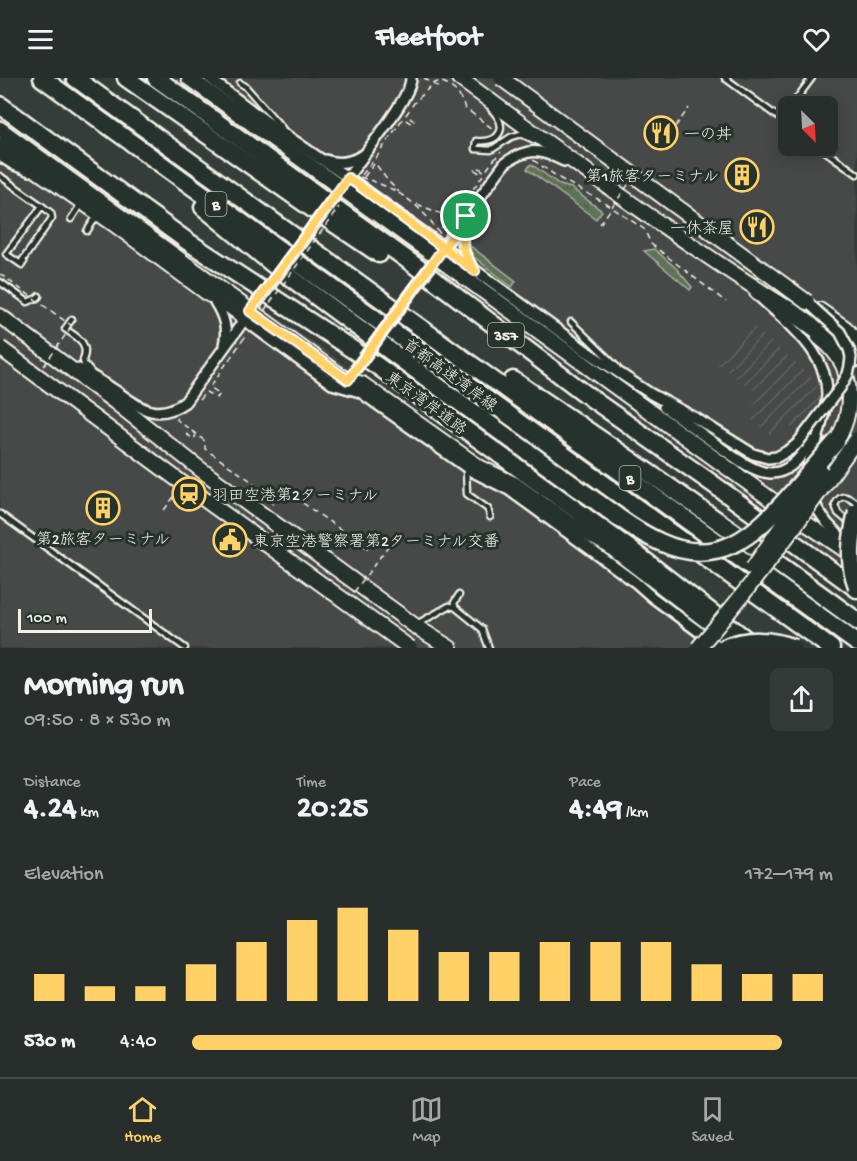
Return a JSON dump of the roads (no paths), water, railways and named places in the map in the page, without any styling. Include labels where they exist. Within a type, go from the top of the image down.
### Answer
[{"type":"highway","points":[[41,78],[86,122],[210,213],[275,266],[579,489],[657,541],[680,550],[693,552],[717,550],[742,539],[765,522],[836,442]]},
{"type":"highway","name":"首都高速湾岸線","points":[[41,78],[831,648]]},
{"type":"highway","name":"首都高速湾岸線","points":[[75,78],[857,643]]},
{"type":"highway","points":[[126,78],[405,271],[457,298]]},
{"type":"highway","name":"357","points":[[156,78],[409,261],[595,402],[857,588]]},
{"type":"highway","name":"東京湾岸道路","points":[[0,105],[187,240],[376,365],[630,549],[757,648]]},
{"type":"highway","points":[[787,308],[857,358]]},
{"type":"highway","points":[[402,314],[428,324],[616,449],[778,562],[857,621]]},
{"type":"highway","points":[[857,512],[850,555],[857,588]]},
{"type":"highway","points":[[722,648],[741,642],[761,640],[794,648]]},
{"type":"street","points":[[189,78],[342,190],[475,271],[589,353],[651,394],[697,418],[753,454],[768,458],[777,457],[791,450],[840,388],[848,374],[851,357],[840,332],[807,302]]},
{"type":"street","points":[[209,78],[267,123],[320,158],[331,162],[346,162],[355,160],[365,153]]},
{"type":"street","points":[[58,359],[95,377],[143,409],[162,412],[171,410],[184,402],[254,312],[342,190],[403,100],[411,84],[411,78]]},
{"type":"street","points":[[501,78],[845,328],[857,340]]},
{"type":"street","points":[[463,81],[592,176],[787,308],[826,343],[844,366],[850,402],[843,431],[826,461],[697,648]]},
{"type":"street","points":[[0,129],[254,312],[351,375],[479,466],[514,484],[570,524],[608,545],[742,648]]},
{"type":"street","points":[[0,145],[99,213],[210,295],[254,312],[332,384],[360,392],[477,475],[509,490],[722,648]]},
{"type":"street","points":[[351,375],[438,249],[466,216],[505,163],[514,157],[536,150],[592,176]]},
{"type":"street","points":[[0,156],[14,165],[43,176]]},
{"type":"street","points":[[320,158],[342,190]]},
{"type":"street","points":[[466,216],[461,241],[467,259],[475,271]]},
{"type":"street","points":[[438,249],[776,503],[857,557]]},
{"type":"street","points":[[738,277],[803,338],[819,358],[827,387],[827,401],[817,441],[808,464],[807,476],[818,510],[857,557]]},
{"type":"street","points":[[210,295],[225,323],[226,332],[222,351]]},
{"type":"street","points":[[0,316],[206,473],[445,648]]},
{"type":"street","points":[[0,348],[410,648]]},
{"type":"street","points":[[651,394],[663,406],[732,456],[749,467],[766,473],[784,470],[798,461],[819,429]]},
{"type":"street","points":[[697,648],[754,581],[857,439]]},
{"type":"street","points":[[419,628],[450,648]]},
{"type":"lane","points":[[725,78],[778,117]]},
{"type":"lane","points":[[799,96],[812,78]]},
{"type":"lane","points":[[463,81],[499,117],[501,130],[496,138],[488,142],[476,141],[475,149],[491,150],[511,137],[521,134],[550,145]]},
{"type":"lane","points":[[240,83],[287,135]]},
{"type":"lane","points":[[832,156],[857,174]]},
{"type":"lane","points":[[0,176],[42,206],[51,213],[52,218],[22,261],[23,264],[6,254],[42,206]]},
{"type":"lane","points":[[71,219],[82,202]]},
{"type":"lane","points":[[87,231],[99,213]]},
{"type":"lane","points":[[0,282],[28,302],[39,296]]},
{"type":"lane","points":[[74,320],[65,329],[80,339],[84,345],[84,364],[95,377]]},
{"type":"lane","points":[[571,322],[627,377]]},
{"type":"lane","points":[[466,467],[467,494],[488,509],[490,517]]},
{"type":"lane","points":[[857,503],[843,497],[835,505],[840,517],[857,528]]},
{"type":"lane","points":[[0,514],[185,648]]},
{"type":"lane","points":[[455,607],[454,603],[459,596]]},
{"type":"lane","points":[[419,628],[449,606],[455,607],[482,629],[489,648]]},
{"type":"place","name":"一の丼","points":[[661,133]]},
{"type":"place","name":"第1旅客ターミナル","points":[[742,175]]},
{"type":"place","name":"一休茶屋","points":[[757,227]]},
{"type":"place","name":"羽田空港第2ターミナル","points":[[189,494]]},
{"type":"place","name":"第2旅客ターミナル","points":[[103,508]]},
{"type":"place","name":"東京空港警察署第2ターミナル交番","points":[[230,540]]}]
